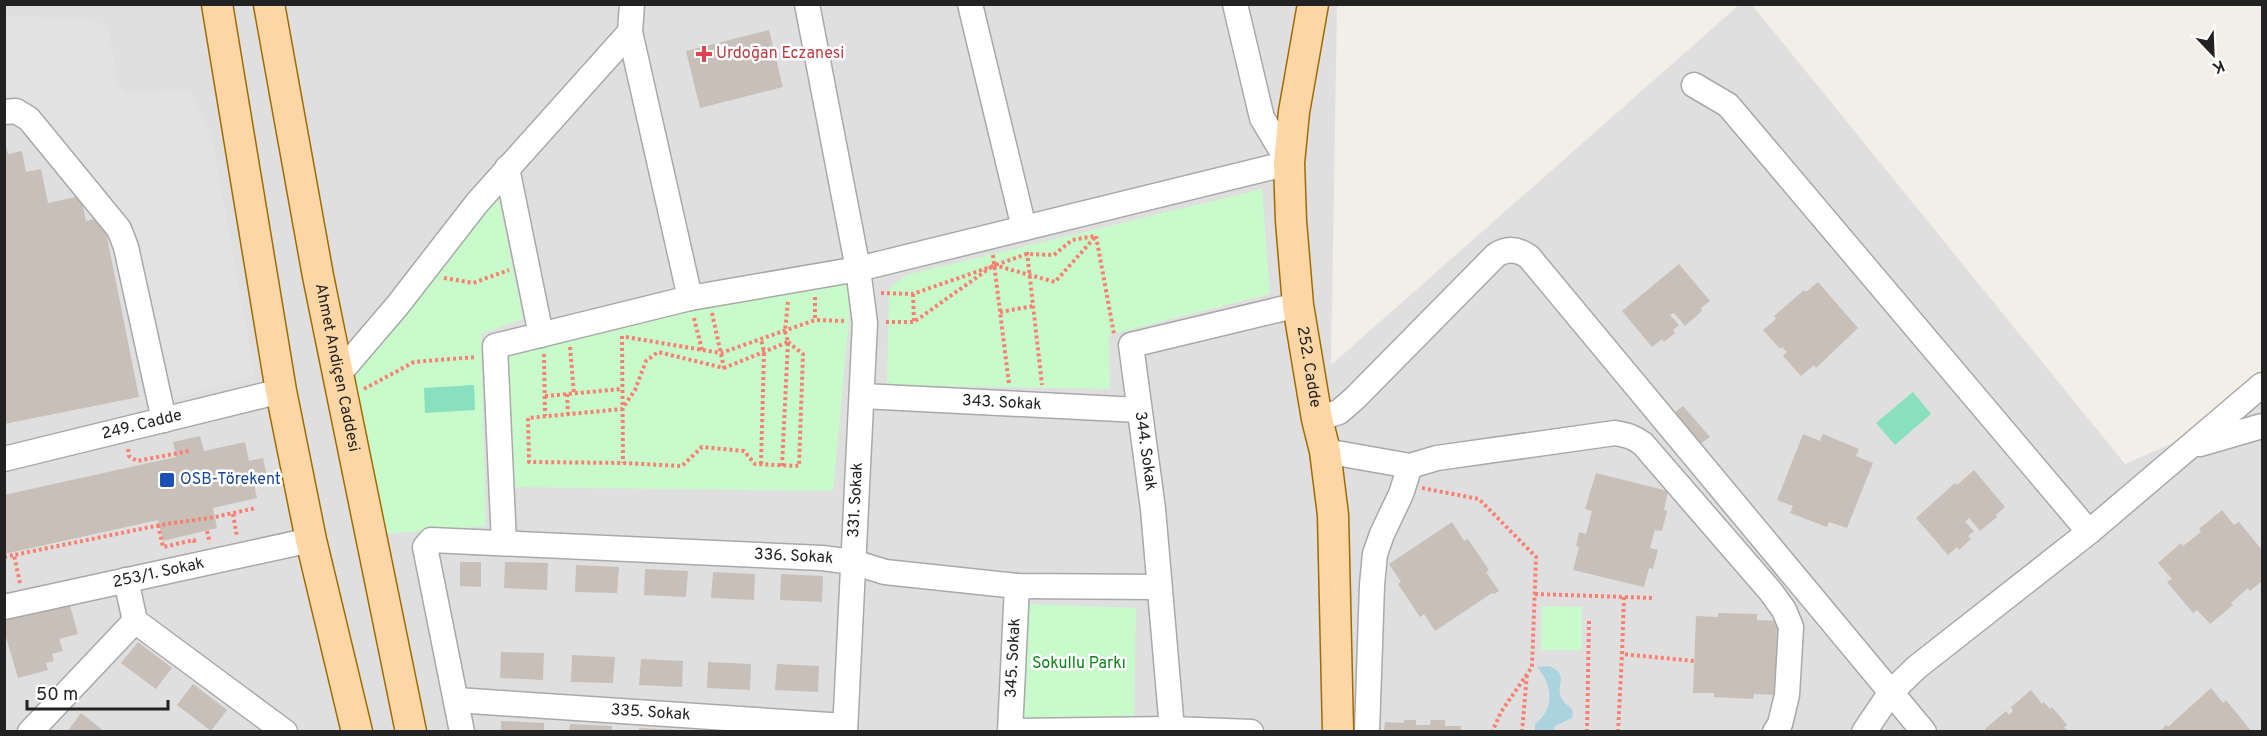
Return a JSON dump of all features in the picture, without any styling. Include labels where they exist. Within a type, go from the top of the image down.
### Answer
[{"type":"main road","points":[[217,4],[281,391],[311,540],[357,732]]},
{"type":"main road","name":"Ahmet Andiçen Caddesi","points":[[269,4],[318,276],[411,732]]},
{"type":"main road","name":"252. Cadde","points":[[1313,4],[1294,112],[1289,163],[1293,269],[1333,515],[1338,732]]},
{"type":"street","points":[[632,4],[630,32],[699,296]]},
{"type":"street","name":"331. Sokak","points":[[807,4],[858,268],[865,323],[845,729]]},
{"type":"street","points":[[970,4],[1024,228]]},
{"type":"street","points":[[504,543],[495,345],[548,342],[699,296],[858,268],[1289,163],[1262,118],[1235,4]]},
{"type":"street","points":[[341,388],[422,274],[507,168],[630,32]]},
{"type":"street","points":[[1694,85],[1728,105],[2089,532]]},
{"type":"street","points":[[4,111],[16,111],[29,119],[119,229],[126,247],[164,420]]},
{"type":"street","points":[[507,168],[526,264],[548,342]]},
{"type":"street","points":[[1317,419],[1339,412],[1355,398],[1496,255],[1508,250],[1523,252],[1924,732]]},
{"type":"street","name":"344. Sokak","points":[[1172,729],[1153,509],[1131,345],[1298,305]]},
{"type":"street","points":[[1864,732],[1891,692],[1917,666],[2089,532],[2262,385]]},
{"type":"street","name":"249. Cadde","points":[[4,459],[281,391]]},
{"type":"street","name":"343. Sokak","points":[[862,396],[1139,410]]},
{"type":"street","points":[[2181,452],[2212,440],[2262,426]]},
{"type":"street","points":[[1367,732],[1372,585],[1376,554],[1407,475],[1437,458],[1615,433],[1628,435],[1643,444],[1784,610],[1791,627],[1787,695],[1780,724],[1775,732]]},
{"type":"street","points":[[1324,451],[1407,475]]},
{"type":"street","name":"253/1. Sokak","points":[[14,605],[311,540]]},
{"type":"street","name":"336. Sokak","points":[[456,700],[425,547],[431,540],[822,558],[853,562],[885,572],[1017,586],[1159,587]]},
{"type":"street","points":[[126,580],[135,621],[285,732]]},
{"type":"street","name":"345. Sokak","points":[[1010,731],[1017,586]]},
{"type":"street","points":[[30,732],[135,621]]},
{"type":"street","points":[[456,700],[462,732]]},
{"type":"street","name":"335. Sokak","points":[[456,700],[845,729]]},
{"type":"street","points":[[1010,731],[1172,729],[1251,732]]},
{"type":"path","points":[[1091,211],[1115,340]]},
{"type":"path","points":[[1024,228],[1044,405]]},
{"type":"path","points":[[990,236],[1012,403]]},
{"type":"path","points":[[861,292],[913,294],[1027,254],[1054,255],[1072,240],[1096,236]]},
{"type":"path","points":[[994,265],[1055,282],[1096,236]]},
{"type":"path","points":[[422,274],[473,283],[526,264]]},
{"type":"path","points":[[611,337],[622,336],[721,353],[816,320],[865,323],[914,322],[994,265]]},
{"type":"path","points":[[913,294],[914,322]]},
{"type":"path","points":[[699,296],[702,350]]},
{"type":"path","points":[[699,296],[721,353],[724,368]]},
{"type":"path","points":[[1000,312],[1033,306]]},
{"type":"path","points":[[782,466],[788,342],[785,331]]},
{"type":"path","points":[[622,336],[623,463]]},
{"type":"path","points":[[761,339],[764,352],[761,465]]},
{"type":"path","points":[[545,416],[548,342],[570,344],[574,394]]},
{"type":"path","points":[[622,409],[635,390],[646,361],[658,352],[724,368],[788,342]]},
{"type":"path","points":[[622,409],[528,418],[529,462],[682,466],[702,447],[744,451],[755,464],[799,466],[803,354],[788,342]]},
{"type":"path","points":[[341,388],[414,362],[495,355]]},
{"type":"path","points":[[545,396],[622,389]]},
{"type":"path","points":[[567,394],[568,414]]},
{"type":"path","points":[[125,439],[129,456],[137,461],[189,450]]},
{"type":"path","points":[[1407,475],[1479,500],[1536,557],[1532,667],[1501,712],[1492,732]]},
{"type":"path","points":[[4,557],[158,525],[256,508]]},
{"type":"path","points":[[233,513],[237,535]]},
{"type":"path","points":[[158,525],[163,547],[194,540],[195,546],[209,542],[207,531]]},
{"type":"path","points":[[14,555],[14,605]]},
{"type":"path","points":[[1535,594],[1654,598]]},
{"type":"path","points":[[1618,732],[1624,597]]},
{"type":"path","points":[[1587,732],[1589,621]]},
{"type":"path","points":[[1622,654],[1694,660]]},
{"type":"path","points":[[1522,732],[1527,673]]},
{"type":"shaded area","points":[[4,5],[1337,5],[1331,365],[1739,5],[1752,5],[2125,464],[2262,404],[2262,731],[5,731]]},
{"type":"shaded area","points":[[5,16],[88,19],[108,27],[118,85],[127,94],[190,89],[212,138],[255,376],[167,401],[133,235],[5,105]]},
{"type":"green space","points":[[1262,189],[1270,294],[1109,335],[1110,389],[887,385],[889,289],[906,275]]},
{"type":"green space","points":[[498,196],[523,319],[481,334],[486,526],[385,534],[354,375]]},
{"type":"green space","points":[[848,284],[849,319],[833,491],[511,487],[507,352],[702,306]]},
{"type":"green space","points":[[474,385],[475,410],[425,413],[424,388]]},
{"type":"green space","points":[[1913,392],[1931,414],[1895,445],[1876,423]]},
{"type":"green space","name":"Sokullu Parkı","points":[[1025,604],[1136,608],[1134,722],[1020,721]]},
{"type":"green space","points":[[1542,606],[1582,607],[1582,650],[1541,650]]},
{"type":"water","points":[[1549,666],[1556,669],[1561,677],[1560,694],[1564,702],[1572,709],[1573,714],[1572,718],[1555,726],[1553,731],[1535,731],[1535,724],[1546,711],[1550,697],[1546,681],[1537,667]]},
{"type":"building","points":[[769,30],[783,87],[700,108],[686,51]]},
{"type":"building","points":[[4,140],[8,154],[22,151],[26,172],[41,169],[48,203],[81,196],[86,221],[103,217],[139,397],[4,424]]},
{"type":"building","points":[[1679,264],[1710,301],[1685,326],[1674,313],[1670,315],[1679,325],[1673,330],[1675,333],[1664,342],[1662,339],[1652,347],[1622,311]]},
{"type":"building","points":[[1818,282],[1858,328],[1816,368],[1814,365],[1801,376],[1783,356],[1787,352],[1782,347],[1780,349],[1763,330],[1776,319],[1774,316],[1804,290],[1806,292]]},
{"type":"building","points":[[1683,406],[1710,437],[1700,444],[1674,413]]},
{"type":"building","points":[[1803,434],[1820,441],[1823,434],[1859,449],[1856,456],[1873,463],[1847,528],[1829,522],[1827,527],[1790,513],[1793,506],[1777,500]]},
{"type":"building","points":[[200,436],[204,451],[245,442],[249,461],[263,458],[267,476],[253,479],[257,498],[213,508],[217,528],[163,541],[158,520],[4,554],[4,495],[176,457],[173,442]]},
{"type":"building","points":[[1974,470],[2005,507],[1980,531],[1969,518],[1965,522],[1974,531],[1968,536],[1971,539],[1959,550],[1957,547],[1948,555],[1916,518],[1955,483],[1957,485]]},
{"type":"building","points":[[1596,473],[1668,491],[1664,510],[1667,511],[1662,531],[1655,530],[1650,548],[1658,550],[1653,569],[1649,568],[1644,587],[1573,570],[1579,547],[1576,546],[1579,532],[1586,534],[1592,511],[1585,509]]},
{"type":"building","points":[[2222,510],[2234,525],[2239,522],[2262,550],[2262,581],[2250,591],[2248,588],[2231,603],[2233,605],[2210,624],[2197,610],[2193,613],[2167,582],[2172,579],[2158,563],[2181,543],[2183,546],[2201,532],[2199,529]]},
{"type":"building","points":[[1452,522],[1464,541],[1468,539],[1489,570],[1486,572],[1499,591],[1492,593],[1435,631],[1424,614],[1420,617],[1398,584],[1401,582],[1389,564]]},
{"type":"building","points":[[460,562],[481,562],[481,587],[460,586]]},
{"type":"building","points":[[505,562],[548,563],[547,590],[504,588]]},
{"type":"building","points":[[576,565],[619,567],[617,593],[575,592]]},
{"type":"building","points":[[645,569],[688,571],[686,597],[644,595]]},
{"type":"building","points":[[713,572],[755,574],[754,600],[711,598]]},
{"type":"building","points":[[781,574],[823,576],[822,602],[780,600]]},
{"type":"building","points":[[69,602],[78,634],[59,639],[63,651],[52,654],[54,661],[46,663],[48,670],[18,678],[4,630],[4,621]]},
{"type":"building","points":[[1718,613],[1757,614],[1757,620],[1778,621],[1775,695],[1754,694],[1753,699],[1714,697],[1714,693],[1693,693],[1696,616],[1718,617]]},
{"type":"building","points":[[138,642],[172,668],[156,689],[121,663]]},
{"type":"building","points":[[501,652],[544,653],[543,680],[500,678]]},
{"type":"building","points":[[572,655],[615,657],[613,683],[571,682]]},
{"type":"building","points":[[641,659],[683,661],[682,687],[639,685]]},
{"type":"building","points":[[708,662],[751,664],[750,690],[707,688]]},
{"type":"building","points":[[777,664],[819,666],[818,692],[775,690]]},
{"type":"building","points":[[193,684],[227,710],[211,731],[177,705]]},
{"type":"building","points":[[2211,688],[2223,703],[2226,700],[2252,732],[2159,732],[2166,725],[2169,726]]},
{"type":"building","points":[[2031,690],[2042,704],[2044,702],[2050,709],[2052,707],[2067,725],[2064,727],[2069,732],[1988,732],[1985,729],[2006,711],[2009,715],[2013,711],[2011,707]]},
{"type":"building","points":[[81,713],[105,732],[67,732]]},
{"type":"building","points":[[1404,720],[1416,720],[1416,725],[1430,725],[1431,720],[1445,720],[1445,726],[1461,726],[1461,732],[1384,732],[1385,722],[1404,723]]},
{"type":"building","points":[[501,721],[544,723],[544,732],[501,732]]},
{"type":"building","points":[[570,724],[612,726],[612,732],[569,732]]},
{"type":"building","points":[[639,728],[680,730],[680,732],[639,732]]},
{"type":"place","name":"Urdoğan Eczanesi","points":[[704,54]]},
{"type":"place","name":"OSB-Törekent","points":[[167,480]]}]
